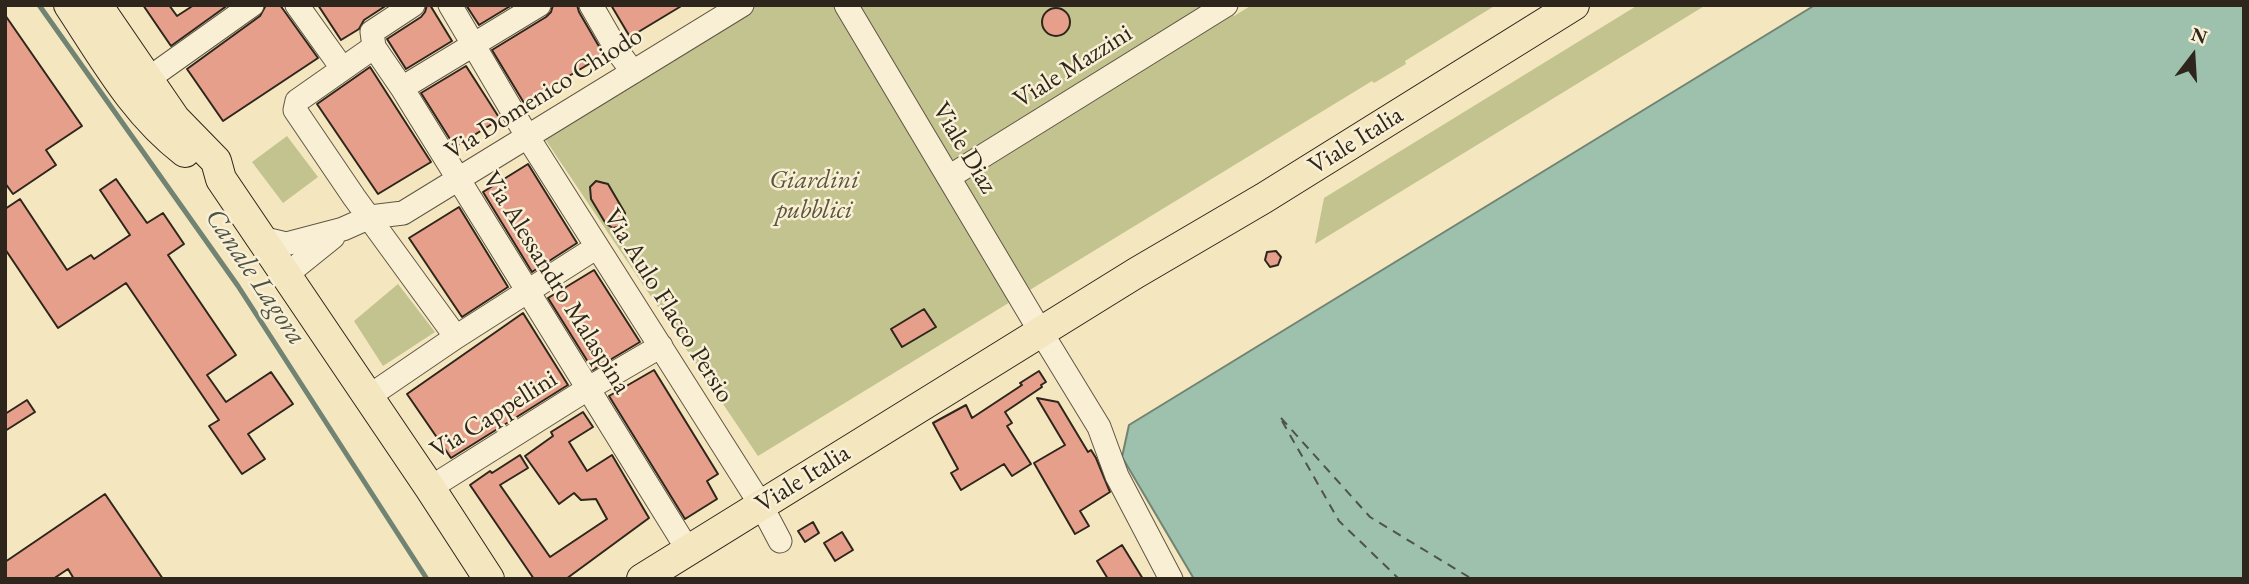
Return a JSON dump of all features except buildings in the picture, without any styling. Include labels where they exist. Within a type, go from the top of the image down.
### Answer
[{"type":"main road","points":[[69,5],[134,103],[150,122],[169,140],[222,179]]},
{"type":"main road","points":[[97,5],[175,119],[216,161],[222,179],[489,579]]},
{"type":"main road","name":"Viale Italia","points":[[642,579],[964,379],[975,356],[1037,326],[1112,271],[1136,273],[1264,198],[1574,5]]},
{"type":"street","points":[[148,79],[252,5]]},
{"type":"street","points":[[297,5],[342,68]]},
{"type":"street","points":[[413,5],[372,32],[374,47],[297,101],[295,110],[456,337]]},
{"type":"street","name":"Via Aulo Flacco Persio","points":[[450,5],[527,136],[761,505],[780,541]]},
{"type":"street","points":[[402,88],[539,5]]},
{"type":"street","points":[[591,5],[633,72]]},
{"type":"street","name":"Via Domenico Chiodo","points":[[343,229],[370,217],[403,213],[742,5]]},
{"type":"street","name":"Viale Diaz","points":[[846,5],[1099,427],[1117,476],[1171,579]]},
{"type":"street","name":"Viale Mazzini","points":[[949,177],[1226,5]]},
{"type":"street","name":"Via Alessandro Malaspina","points":[[374,47],[688,550]]},
{"type":"street","points":[[261,238],[286,244],[343,229]]},
{"type":"street","points":[[287,277],[343,229]]},
{"type":"street","points":[[368,397],[597,247]]},
{"type":"street","name":"Via Cappellini","points":[[430,488],[661,346]]},
{"type":"green space","name":"Giardini pubblici","points":[[758,5],[1228,5],[1234,16],[1252,5],[1496,5],[1405,61],[1406,64],[1374,83],[1372,81],[758,456],[545,139]]},
{"type":"green space","points":[[1638,5],[1706,5],[1315,244],[1324,198]]},
{"type":"green space","points":[[287,136],[318,177],[283,203],[252,162]]},
{"type":"green space","points":[[398,284],[435,332],[383,366],[354,321]]},
{"type":"shaded area","points":[[1815,5],[2244,5],[2244,579],[1194,579],[1122,457],[1129,425]]},
{"type":"waterway","name":"Canale Lagora","points":[[39,5],[238,286],[427,579]]},
{"type":"ferry route","points":[[1281,418],[1370,517],[1472,579]]},
{"type":"ferry route","points":[[1282,421],[1339,521],[1399,579]]}]
